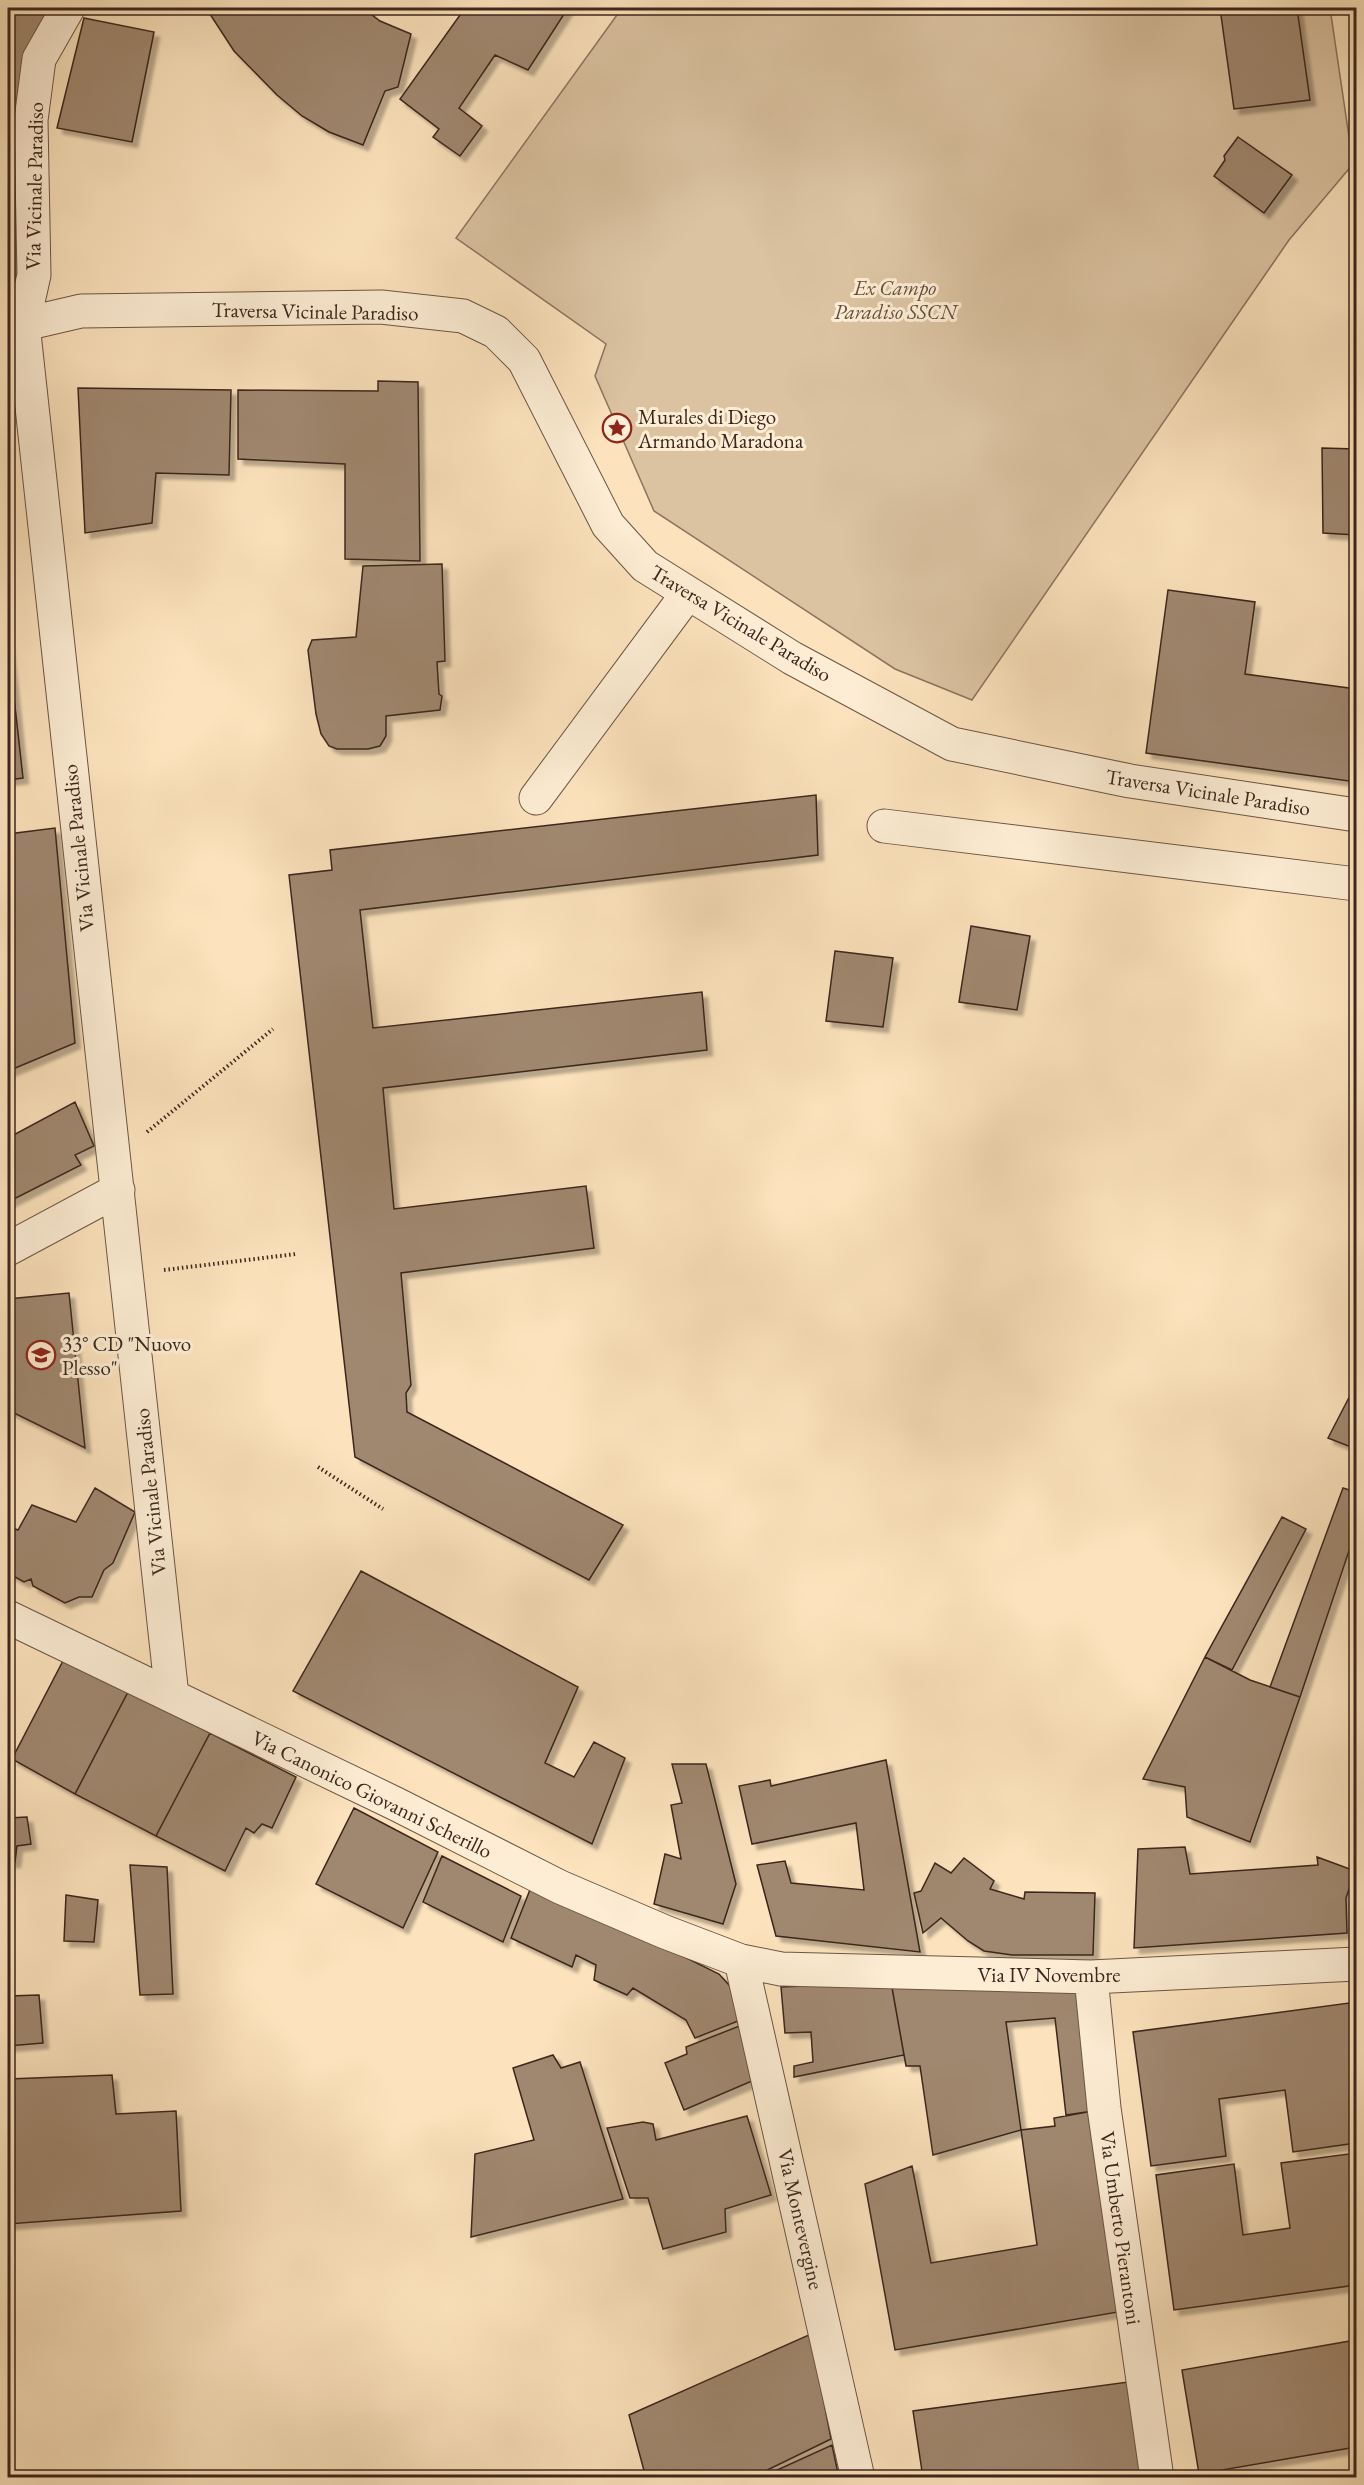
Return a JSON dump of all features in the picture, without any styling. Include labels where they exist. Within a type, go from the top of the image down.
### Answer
[{"type":"street","name":"Via Vicinale Paradiso","points":[[68,8],[39,59],[31,120],[34,275],[15,326],[116,1175],[172,1696]]},
{"type":"street","name":"Traversa Vicinale Paradiso","points":[[15,326],[81,311],[381,307],[463,316],[496,332],[524,360],[608,525],[645,566],[792,658],[952,744],[1130,781],[1356,815]]},
{"type":"street","points":[[536,798],[688,593]]},
{"type":"street","points":[[884,826],[1356,884]]},
{"type":"street","points":[[8,1249],[116,1175]]},
{"type":"street","name":"Via Canonico Giovanni Scherillo","points":[[8,1617],[386,1799],[560,1887],[665,1932],[741,1961]]},
{"type":"street","name":"Via IV Novembre","points":[[741,1961],[781,1969],[1091,1977],[1356,1964]]},
{"type":"street","name":"Via Montevergine","points":[[741,1961],[858,2478]]},
{"type":"street","name":"Via Umberto Pierantoni","points":[[1091,1977],[1104,2108],[1157,2478]]},
{"type":"path","points":[[116,1175],[273,1029]]},
{"type":"path","points":[[127,1274],[296,1254]]},
{"type":"path","points":[[318,1467],[382,1509]]},
{"type":"green space","name":"Ex Campo Paradiso SSCN","points":[[622,8],[1330,8],[1353,164],[1289,240],[972,700],[895,669],[654,511],[595,376],[606,344],[456,238]]},
{"type":"building","points":[[8,8],[55,8],[20,108],[8,107]]},
{"type":"building","points":[[206,8],[363,8],[380,21],[411,34],[398,87],[385,91],[363,145],[329,132],[302,116],[277,95],[234,51]]},
{"type":"building","points":[[465,8],[568,8],[528,70],[495,55],[459,108],[482,126],[460,156],[433,137],[439,129],[400,99]]},
{"type":"building","points":[[1220,8],[1297,8],[1310,100],[1234,109]]},
{"type":"building","points":[[84,18],[154,32],[132,142],[57,128]]},
{"type":"building","points":[[8,117],[19,118],[22,261],[16,300],[8,299]]},
{"type":"building","points":[[1238,137],[1292,175],[1264,213],[1214,176],[1225,160],[1224,156]]},
{"type":"building","points":[[378,381],[418,382],[420,561],[345,559],[345,464],[238,459],[238,390],[378,391]]},
{"type":"building","points":[[78,388],[231,390],[229,475],[156,473],[152,523],[85,533]]},
{"type":"building","points":[[1322,448],[1356,449],[1356,535],[1323,533]]},
{"type":"building","points":[[442,564],[445,661],[437,662],[439,694],[442,696],[440,710],[386,716],[386,736],[380,746],[368,749],[337,749],[329,746],[321,734],[316,714],[308,650],[312,640],[356,637],[363,566]]},
{"type":"building","points":[[1168,590],[1255,602],[1245,674],[1356,689],[1356,782],[1146,753]]},
{"type":"building","points":[[8,643],[23,778],[8,780]]},
{"type":"building","points":[[816,795],[818,855],[360,910],[373,1028],[702,992],[707,1050],[383,1088],[394,1209],[586,1186],[594,1248],[401,1273],[411,1385],[406,1393],[407,1412],[623,1525],[589,1580],[355,1457],[289,875],[332,870],[330,850]]},
{"type":"building","points":[[55,828],[75,1043],[8,1071],[8,834]]},
{"type":"building","points":[[971,926],[1030,936],[1017,1010],[959,1002]]},
{"type":"building","points":[[835,951],[893,958],[883,1027],[826,1021]]},
{"type":"building","points":[[75,1102],[94,1146],[75,1155],[81,1165],[8,1202],[8,1138]]},
{"type":"building","name":"33° CD \"Nuovo Plesso\"","points":[[69,1293],[85,1448],[8,1410],[8,1299]]},
{"type":"building","points":[[1356,1384],[1356,1449],[1328,1438]]},
{"type":"building","points":[[95,1488],[135,1512],[113,1563],[104,1570],[92,1597],[79,1597],[65,1603],[33,1586],[31,1579],[24,1582],[8,1573],[8,1526],[18,1530],[32,1505],[76,1522]]},
{"type":"building","points":[[1343,1488],[1356,1492],[1356,1530],[1300,1697],[1270,1687]]},
{"type":"building","points":[[1282,1517],[1306,1529],[1232,1670],[1205,1657]]},
{"type":"building","points":[[361,1571],[578,1687],[545,1763],[574,1777],[594,1742],[625,1758],[592,1844],[293,1691]]},
{"type":"building","points":[[65,1657],[129,1690],[75,1794],[12,1759]]},
{"type":"building","points":[[1205,1657],[1250,1680],[1300,1697],[1250,1842],[1187,1817],[1185,1787],[1143,1779]]},
{"type":"building","points":[[129,1690],[210,1733],[156,1836],[75,1794]]},
{"type":"building","points":[[210,1733],[296,1777],[272,1828],[262,1824],[254,1833],[246,1828],[225,1871],[156,1836]]},
{"type":"building","points":[[886,1760],[920,1952],[776,1936],[757,1865],[785,1861],[791,1883],[864,1890],[856,1823],[752,1844],[739,1786],[770,1780],[771,1786]]},
{"type":"building","points":[[672,1764],[706,1764],[736,1884],[723,1924],[654,1904],[665,1854],[681,1859],[671,1805],[682,1803]]},
{"type":"building","points":[[354,1808],[438,1852],[403,1928],[316,1884]]},
{"type":"building","points":[[27,1817],[31,1844],[17,1846],[15,1862],[8,1862],[8,1818]]},
{"type":"building","points":[[1185,1847],[1190,1874],[1318,1865],[1317,1857],[1355,1871],[1346,1898],[1347,1933],[1134,1948],[1138,1849]]},
{"type":"building","points":[[442,1856],[521,1896],[503,1942],[423,1902]]},
{"type":"building","points":[[964,1858],[994,1881],[990,1889],[1024,1899],[1025,1892],[1095,1893],[1093,1955],[1012,1955],[984,1951],[968,1941],[941,1918],[923,1933],[914,1893],[921,1891],[935,1863],[951,1873]]},
{"type":"building","points":[[130,1865],[167,1867],[173,1994],[140,1995]]},
{"type":"building","points":[[533,1882],[719,1974],[729,1985],[743,2019],[695,2038],[686,2020],[633,1988],[627,1995],[594,1980],[596,1965],[576,1955],[572,1967],[511,1938]]},
{"type":"building","points":[[66,1895],[98,1900],[94,1942],[64,1941]]},
{"type":"building","points":[[891,1982],[904,2055],[794,2077],[794,2066],[813,2062],[811,2032],[785,2033],[781,1987]]},
{"type":"building","points":[[891,1982],[1076,1985],[1093,2111],[1066,2115],[1055,2018],[1006,2022],[1021,2130],[933,2155],[920,2066],[906,2066]]},
{"type":"building","points":[[39,1995],[43,2043],[8,2046],[8,1996]]},
{"type":"building","points":[[1349,2003],[1356,2059],[1356,2143],[1293,2152],[1285,2090],[1219,2099],[1226,2156],[1151,2166],[1133,2032]]},
{"type":"building","points":[[742,2025],[759,2078],[684,2110],[665,2063],[687,2054],[686,2047]]},
{"type":"building","points":[[553,2055],[561,2068],[580,2062],[623,2199],[471,2237],[475,2154],[534,2140],[513,2068]]},
{"type":"building","points":[[112,2075],[116,2114],[176,2111],[181,2211],[8,2224],[8,2079]]},
{"type":"building","points":[[1093,2111],[1124,2311],[895,2350],[865,2184],[912,2166],[931,2263],[1037,2245],[1021,2130],[1055,2126],[1054,2118]]},
{"type":"building","points":[[747,2116],[771,2195],[725,2209],[726,2232],[663,2249],[648,2198],[630,2198],[607,2128],[643,2122],[653,2124],[656,2140]]},
{"type":"building","points":[[1356,2153],[1356,2285],[1174,2310],[1156,2175],[1234,2164],[1243,2235],[1290,2228],[1281,2163]]},
{"type":"building","points":[[811,2334],[831,2439],[751,2478],[676,2478],[666,2471],[653,2478],[646,2478],[629,2415]]},
{"type":"building","points":[[1356,2340],[1356,2447],[1199,2474],[1182,2370]]},
{"type":"building","points":[[1128,2382],[1145,2478],[923,2478],[913,2411]]},
{"type":"building","points":[[832,2445],[839,2478],[764,2478],[764,2476]]},
{"type":"place","name":"Murales di Diego Armando Maradona","points":[[617,428]]},
{"type":"place","name":"33° CD \"Nuovo Plesso\"","points":[[41,1355]]}]
